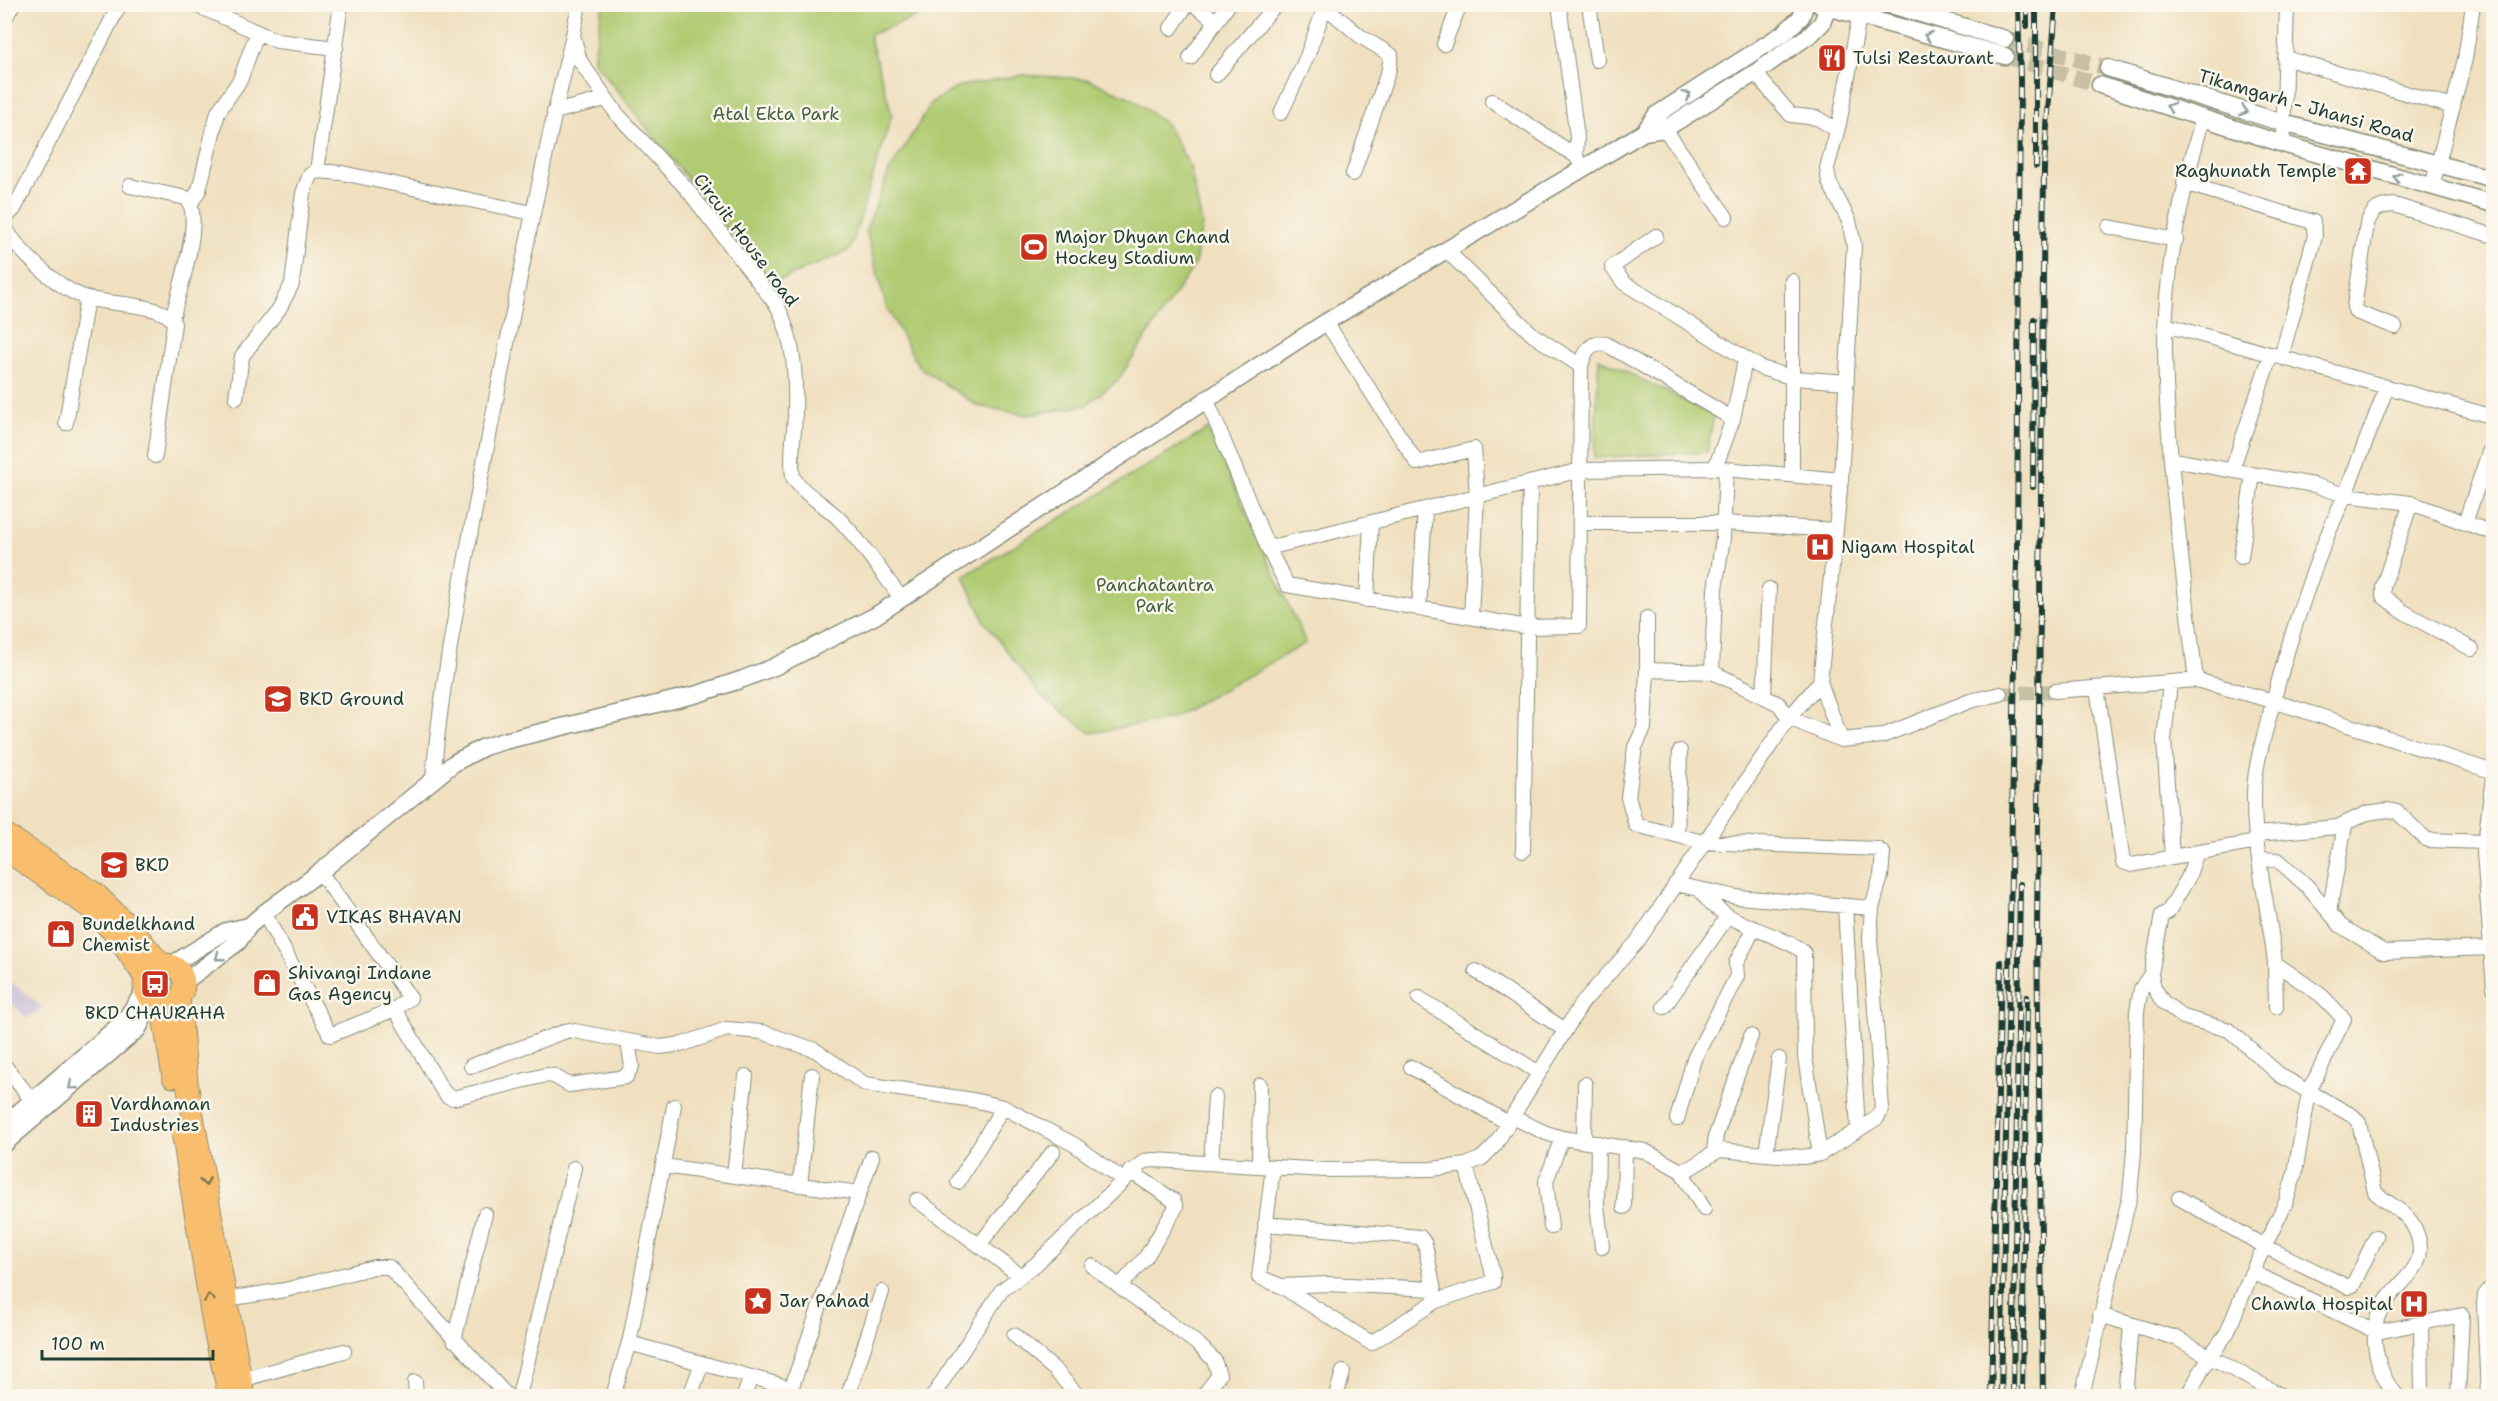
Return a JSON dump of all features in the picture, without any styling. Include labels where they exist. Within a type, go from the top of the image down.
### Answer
[{"type":"main road","points":[[4,834],[95,893],[133,930],[162,985],[187,1083],[226,1299],[235,1389]]},
{"type":"main road","points":[[4,849],[90,908],[162,985],[214,1330],[235,1389]]},
{"type":"street","points":[[4,20],[13,4]]},
{"type":"street","points":[[4,219],[14,209],[120,4]]},
{"type":"street","points":[[194,4],[257,33],[286,43],[336,48]]},
{"type":"street","points":[[317,171],[341,4]]},
{"type":"street","name":"Circuit House road","points":[[579,4],[573,35],[580,61],[616,114],[687,189],[778,307],[792,343],[795,367],[793,477],[798,486],[836,516],[851,532],[902,599]]},
{"type":"street","points":[[1171,28],[1187,4]]},
{"type":"street","points":[[1193,4],[1216,21]]},
{"type":"street","points":[[1190,58],[1229,4]]},
{"type":"street","points":[[1216,75],[1276,4]]},
{"type":"street","points":[[1444,44],[1460,4]]},
{"type":"street","points":[[1559,4],[1580,163]]},
{"type":"street","points":[[1589,4],[1597,60]]},
{"type":"street","points":[[1644,132],[1656,115],[1784,33],[1801,17],[1806,4]]},
{"type":"street","points":[[4,1125],[37,1106],[138,1029],[162,985],[226,932],[249,926],[320,873],[454,763],[484,747],[698,694],[743,679],[774,667],[875,616],[1206,398],[1326,322],[1447,251],[1580,163],[1644,132],[1665,129],[1755,73],[1811,34],[1822,23],[1825,6],[1859,18],[2005,47],[1888,4]]},
{"type":"street","points":[[2283,144],[2287,4]]},
{"type":"street","points":[[2432,187],[2465,59],[2473,4]]},
{"type":"street","points":[[1281,113],[1309,50],[1324,5],[1359,36],[1391,56],[1389,69],[1353,174]]},
{"type":"street","points":[[1841,740],[1820,682],[1841,480],[1854,245],[1849,221],[1827,174],[1859,18]]},
{"type":"street","points":[[155,456],[174,324],[172,319],[191,238],[191,203],[199,190],[218,112],[240,80],[257,33]]},
{"type":"street","points":[[433,780],[436,737],[457,608],[532,213],[573,35]]},
{"type":"street","points":[[2285,58],[2453,107]]},
{"type":"street","name":"Tikamgarh - Jhansi Road","points":[[2108,68],[2283,123],[2493,179]]},
{"type":"street","points":[[1755,73],[1791,115],[1817,118],[1837,130]]},
{"type":"street","points":[[2100,85],[2283,144],[2493,204]]},
{"type":"street","points":[[554,112],[606,99]]},
{"type":"street","points":[[1492,101],[1580,163]]},
{"type":"street","points":[[1656,115],[1726,217]]},
{"type":"street","points":[[2196,680],[2173,460],[2165,349],[2184,183],[2203,117]]},
{"type":"street","points":[[236,398],[242,356],[279,309],[292,284],[303,193],[310,175],[317,171],[342,173],[532,213]]},
{"type":"street","points":[[2184,183],[2313,222],[2315,236],[2276,356],[2232,470]]},
{"type":"street","points":[[130,186],[186,198],[191,203]]},
{"type":"street","points":[[2394,327],[2363,316],[2356,312],[2354,307],[2367,224],[2371,212],[2378,206],[2394,205],[2493,236]]},
{"type":"street","points":[[2109,227],[2176,240]]},
{"type":"street","points":[[6,229],[21,250],[66,288],[87,298],[159,312],[172,319]]},
{"type":"street","points":[[4,261],[6,229]]},
{"type":"street","points":[[1656,236],[1613,266],[1612,270],[1631,289],[1761,368],[1794,378],[1847,382]]},
{"type":"street","points":[[1447,251],[1533,336],[1581,366]]},
{"type":"street","points":[[1792,281],[1794,378],[1792,475]]},
{"type":"street","points":[[66,423],[87,298]]},
{"type":"street","points":[[1326,322],[1417,463],[1474,449],[1477,496],[1471,617]]},
{"type":"street","points":[[2166,325],[2493,417]]},
{"type":"street","points":[[1206,398],[1268,548],[1287,585],[1527,627],[1579,626],[1581,366],[1584,354],[1592,344],[1606,344],[1733,419]]},
{"type":"street","points":[[1712,672],[1715,589],[1724,523],[1721,468],[1745,360]]},
{"type":"street","points":[[2276,1007],[2275,963],[2257,838],[2254,794],[2273,701],[2305,592],[2386,387]]},
{"type":"street","points":[[2465,523],[2493,438]]},
{"type":"street","points":[[2173,460],[2314,485],[2345,495],[2411,503],[2493,533]]},
{"type":"street","points":[[1268,548],[1581,470],[1721,468],[1841,480]]},
{"type":"street","points":[[2241,557],[2253,474]]},
{"type":"street","points":[[1523,851],[1530,483]]},
{"type":"street","points":[[2411,503],[2383,586],[2383,596],[2402,611],[2472,649]]},
{"type":"street","points":[[1419,609],[1425,509]]},
{"type":"street","points":[[1367,600],[1371,522]]},
{"type":"street","points":[[1580,523],[1724,523],[1836,530]]},
{"type":"street","points":[[1764,696],[1769,589]]},
{"type":"street","points":[[1647,618],[1644,728],[1635,747],[1628,797],[1636,825],[1703,842],[1877,849],[1882,853],[1883,864],[1872,908],[1870,957],[1882,1109],[1877,1118],[1820,1154],[1803,1157],[1732,1150],[1714,1151],[1690,1168],[1681,1171]]},
{"type":"street","points":[[1647,670],[1712,672],[1779,704],[1789,718],[1841,740],[1882,736],[1970,701],[2000,694]]},
{"type":"street","points":[[2055,692],[2196,680],[2273,701],[2493,771],[2485,842],[2493,988]]},
{"type":"street","points":[[933,1396],[977,1331],[996,1296],[1021,1276],[1126,1175],[1148,1160],[1326,1170],[1431,1169],[1466,1165],[1482,1158],[1495,1144],[1582,1003],[1637,942],[1789,718],[1820,682]]},
{"type":"street","points":[[2170,682],[2164,740],[2172,856]]},
{"type":"street","points":[[2097,688],[2123,862],[2132,865],[2257,838],[2345,825],[2367,813],[2388,810],[2397,812],[2427,840],[2485,842]]},
{"type":"street","points":[[1677,835],[1680,752]]},
{"type":"street","points":[[2329,912],[2345,825]]},
{"type":"street","points":[[2082,1396],[2130,1195],[2134,1150],[2137,1011],[2142,989],[2151,974],[2162,915],[2168,912],[2188,879],[2197,852]]},
{"type":"street","points":[[2260,859],[2278,860],[2342,926],[2384,952],[2491,948]]},
{"type":"street","points":[[264,913],[330,1035],[395,1010],[410,999],[320,873]]},
{"type":"street","points":[[1675,884],[1737,897],[1872,908]]},
{"type":"street","points":[[1701,891],[1715,908],[1728,916],[1791,944],[1804,953],[1805,1057],[1820,1154]]},
{"type":"street","points":[[1845,906],[1858,1130]]},
{"type":"street","points":[[1664,1007],[1728,916]]},
{"type":"street","points":[[1677,1119],[1694,1059],[1737,976],[1736,963],[1754,928]]},
{"type":"street","points":[[2187,1396],[2210,1356],[2227,1333],[2252,1272],[2292,1186],[2308,1092],[2344,1018],[2322,996],[2275,963]]},
{"type":"street","points":[[1476,971],[1565,1030]]},
{"type":"street","points":[[2151,974],[2154,987],[2174,1011],[2229,1030],[2281,1076],[2356,1119],[2367,1150],[2375,1192],[2408,1218],[2415,1229],[2419,1245],[2416,1269],[2383,1304],[2377,1332],[2378,1365],[2386,1382],[2397,1396]]},
{"type":"street","points":[[1419,998],[1539,1073]]},
{"type":"street","points":[[395,1010],[441,1088],[447,1096],[453,1098],[546,1075],[554,1076],[569,1085],[626,1077],[632,1066],[628,1042]]},
{"type":"street","points":[[471,1066],[569,1030],[591,1032],[628,1042],[660,1047],[683,1044],[728,1029],[762,1032],[805,1044],[824,1054],[865,1084],[973,1100],[1003,1107],[1173,1200],[1176,1207],[1146,1257],[1120,1286]]},
{"type":"street","points":[[1714,1151],[1716,1135],[1751,1036]]},
{"type":"street","points":[[1766,1154],[1779,1059]]},
{"type":"street","points":[[4,1065],[37,1106]]},
{"type":"street","points":[[1411,1067],[1510,1120],[1562,1138],[1645,1151],[1681,1171],[1704,1209]]},
{"type":"street","points":[[800,1184],[812,1075]]},
{"type":"street","points":[[734,1174],[746,1076]]},
{"type":"street","points":[[1585,1084],[1602,1247]]},
{"type":"street","points":[[1260,1085],[1266,1166],[1265,1224],[1258,1275],[1281,1286],[1371,1343],[1435,1295]]},
{"type":"street","points":[[1211,1163],[1215,1097]]},
{"type":"street","points":[[4,1144],[37,1106]]},
{"type":"street","points":[[613,1396],[628,1343],[674,1106]]},
{"type":"street","points":[[958,1182],[1003,1107]]},
{"type":"street","points":[[1551,1227],[1546,1181],[1562,1138]]},
{"type":"street","points":[[1624,1207],[1625,1147]]},
{"type":"street","points":[[979,1245],[1053,1152]]},
{"type":"street","points":[[628,1343],[751,1377],[798,1394],[859,1192],[872,1157]]},
{"type":"street","points":[[1281,1286],[1328,1284],[1435,1295],[1486,1286],[1494,1280],[1466,1165]]},
{"type":"street","points":[[663,1166],[859,1192]]},
{"type":"street","points":[[519,1396],[574,1168]]},
{"type":"street","points":[[2179,1198],[2264,1246],[2350,1287],[2354,1285],[2376,1237]]},
{"type":"street","points":[[917,1200],[1021,1276]]},
{"type":"street","points":[[454,1340],[485,1214]]},
{"type":"street","points":[[1265,1224],[1420,1237],[1425,1244],[1435,1295]]},
{"type":"street","points":[[226,1299],[285,1290],[382,1265],[393,1270],[507,1396]]},
{"type":"street","points":[[1092,1266],[1199,1345],[1215,1360],[1219,1375],[1203,1396]]},
{"type":"street","points":[[2252,1272],[2377,1332],[2462,1316],[2458,1396]]},
{"type":"street","points":[[2488,1396],[2484,1304],[2485,1295],[2493,1284]]},
{"type":"street","points":[[848,1396],[882,1292]]},
{"type":"street","points":[[2100,1315],[2176,1338],[2282,1396]]},
{"type":"street","points":[[2421,1323],[2422,1396]]},
{"type":"street","points":[[2125,1396],[2131,1325]]},
{"type":"street","points":[[1014,1335],[1055,1370],[1078,1396]]},
{"type":"street","points":[[235,1389],[344,1351]]},
{"type":"street","points":[[690,1396],[702,1363]]},
{"type":"street","points":[[1336,1396],[1343,1372]]},
{"type":"street","points":[[744,1396],[751,1377]]},
{"type":"street","points":[[415,1382],[416,1396]]},
{"type":"shaded area","points":[[10,981],[42,1007],[27,1019],[5,997],[5,986]]},
{"type":"green space","name":"Atal Ekta Park","points":[[603,5],[947,5],[869,35],[892,114],[850,250],[771,284],[593,60]]},
{"type":"green space","name":"Major Dhyan Chand Hockey Stadium","points":[[1023,75],[1087,79],[1133,99],[1167,125],[1190,167],[1202,224],[1195,264],[1118,380],[1086,405],[1027,415],[978,406],[919,367],[886,306],[866,230],[889,172],[932,102],[960,86]]},
{"type":"green space","points":[[1599,358],[1714,416],[1707,452],[1594,458]]},
{"type":"green space","name":"Panchatantra Park","points":[[1208,429],[1306,643],[1172,718],[1091,733],[1040,695],[985,622],[964,576]]},
{"type":"tunnel","points":[[2005,39],[2108,68]]},
{"type":"tunnel","points":[[2005,56],[2100,85]]},
{"type":"tunnel","points":[[2000,694],[2055,691]]},
{"type":"railway","points":[[2001,1396],[2017,558],[2020,79],[2018,4]]},
{"type":"railway","points":[[2027,4],[2027,26]]},
{"type":"railway","points":[[2036,4],[2036,166]]},
{"type":"railway","points":[[2043,1396],[2037,931],[2044,167],[2056,4]]},
{"type":"railway","points":[[2033,487],[2034,319]]},
{"type":"railway","points":[[2013,1396],[2020,884]]},
{"type":"railway","points":[[1991,1396],[2001,962]]},
{"type":"railway","points":[[2022,1396],[2027,997]]},
{"type":"place","name":"Tulsi Restaurant","points":[[1832,58]]},
{"type":"place","name":"Raghunath Temple","points":[[2358,171]]},
{"type":"place","name":"Major Dhyan Chand Hockey Stadium","points":[[1034,247]]},
{"type":"place","name":"Nigam Hospital","points":[[1820,547]]},
{"type":"place","name":"BKD Ground","points":[[278,699]]},
{"type":"place","name":"BKD","points":[[114,865]]},
{"type":"place","name":"VIKAS BHAVAN","points":[[305,917]]},
{"type":"place","name":"Bundelkhand Chemist","points":[[61,934]]},
{"type":"place","name":"Shivangi Indane Gas Agency","points":[[267,983]]},
{"type":"place","name":"BKD CHAURAHA","points":[[155,984]]},
{"type":"place","name":"Vardhaman Industries","points":[[89,1114]]},
{"type":"place","name":"Jar Pahad","points":[[758,1301]]},
{"type":"place","name":"Chawla Hospital","points":[[2414,1304]]}]
